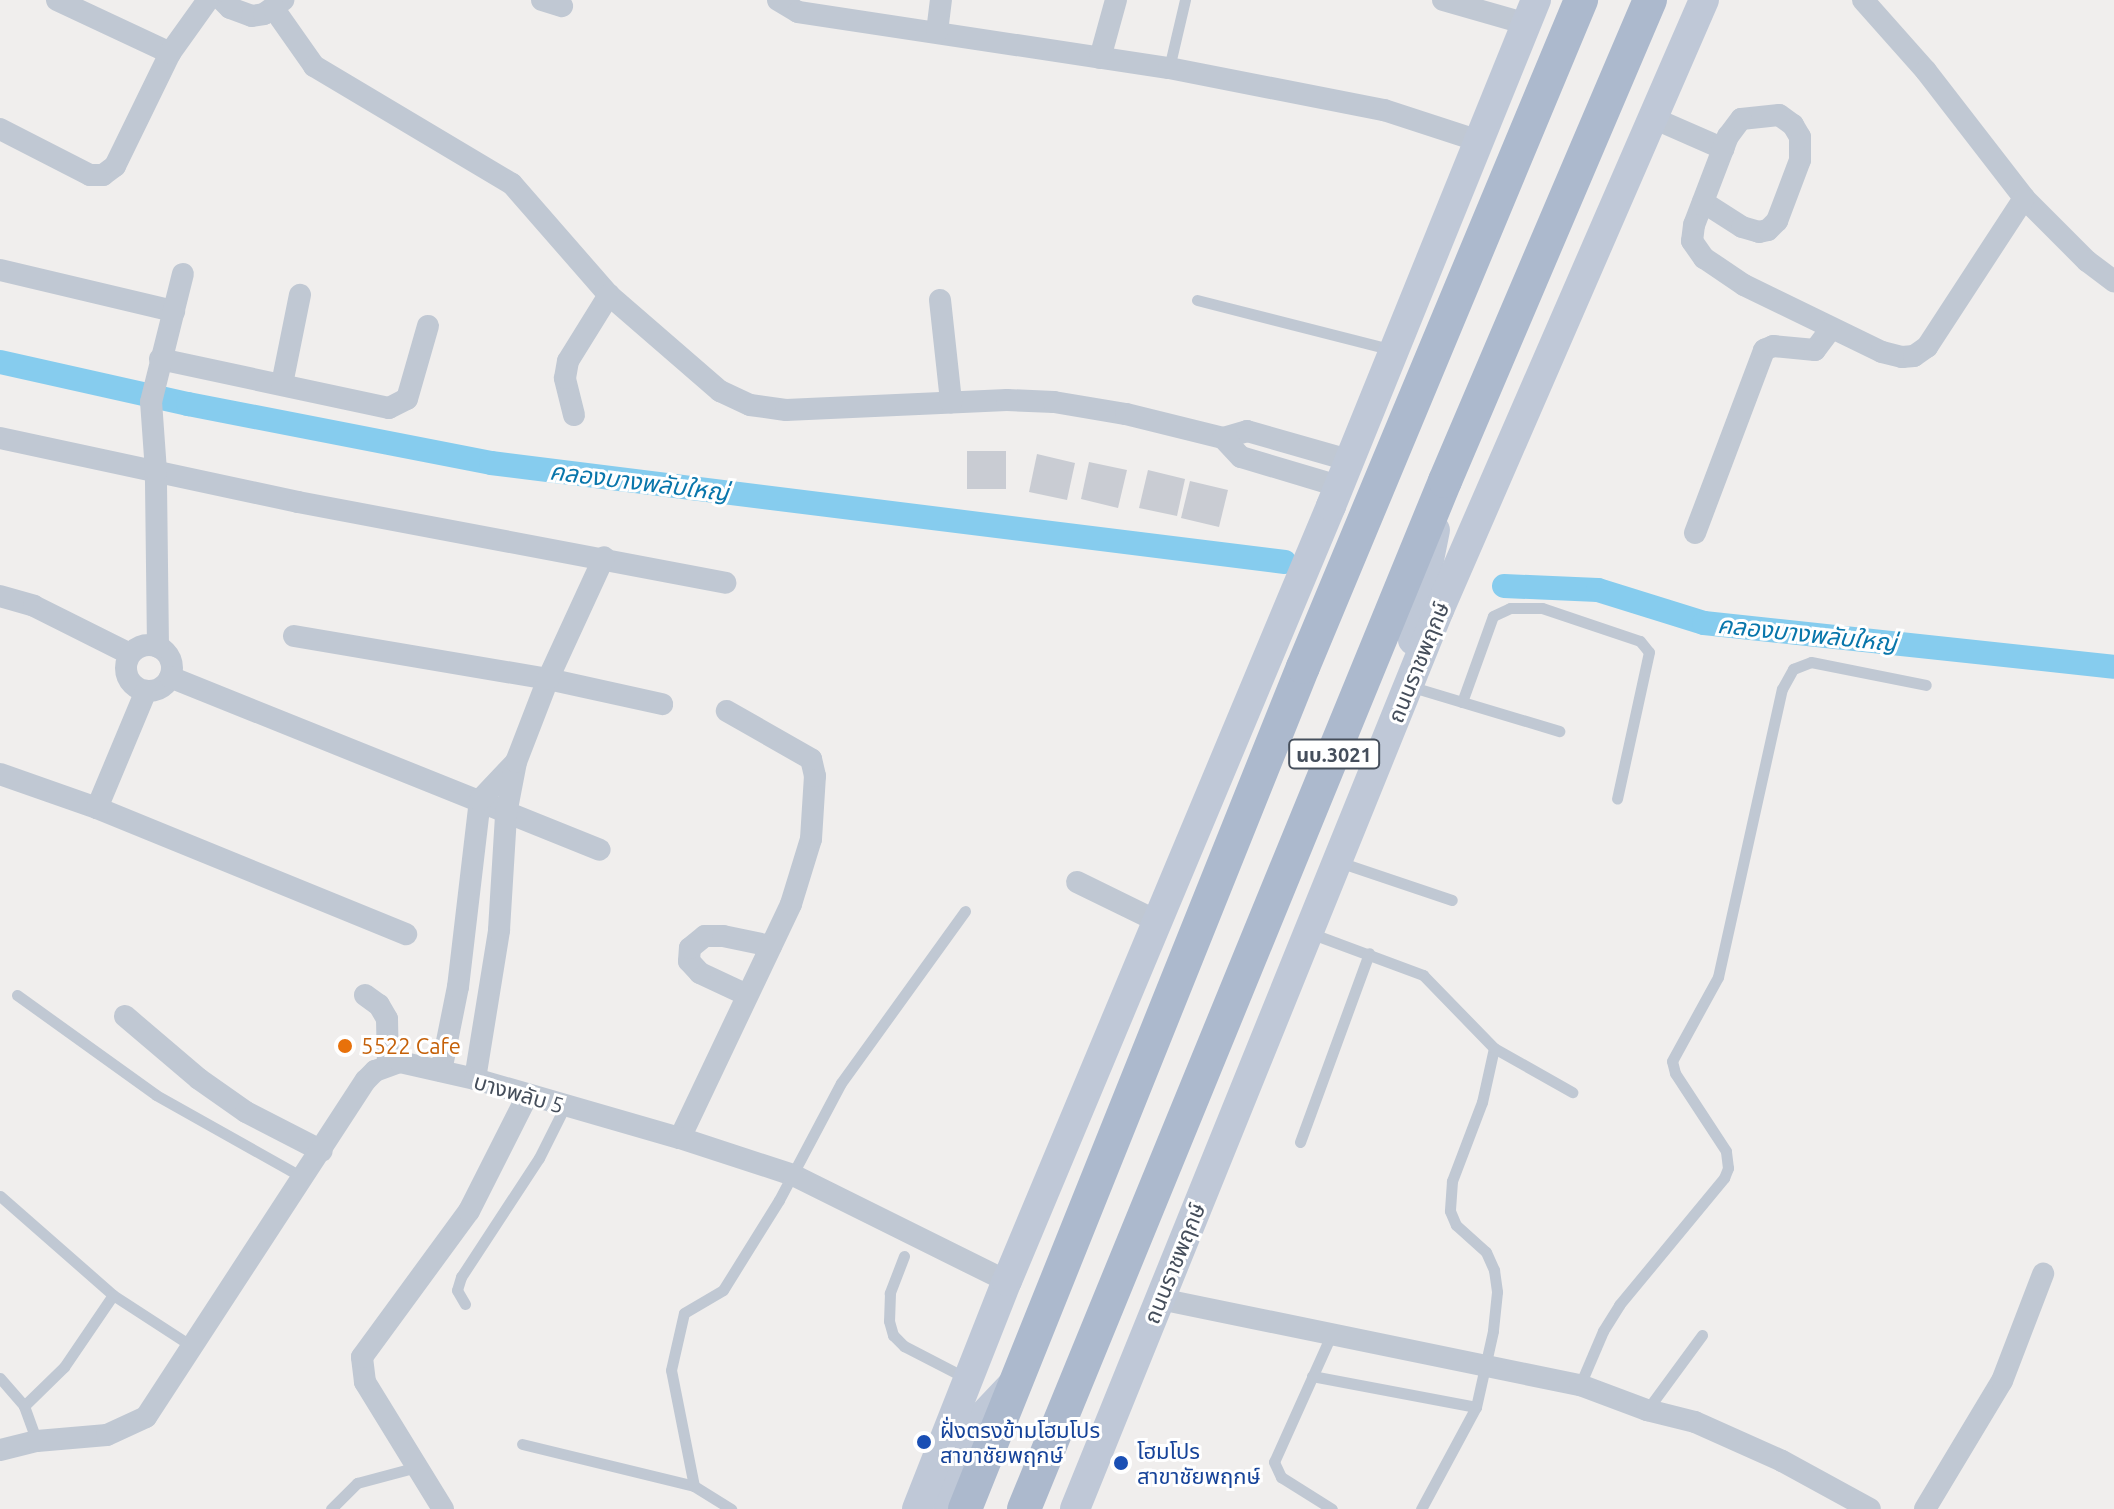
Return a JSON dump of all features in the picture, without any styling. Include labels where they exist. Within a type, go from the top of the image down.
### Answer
[{"type":"main road","name":"นบ.3021","points":[[965,1509],[1303,667],[1581,0]]},
{"type":"main road","name":"ถนนราชพฤกษ์","points":[[1024,1509],[1445,481],[1650,0]]},
{"type":"main road","name":"ถนนราชพฤกษ์","points":[[1075,1509],[1404,695],[1704,0]]},
{"type":"main road","points":[[917,1509],[1007,1281],[1339,484],[1531,12]]},
{"type":"main road","points":[[1404,695],[1445,481]]},
{"type":"main road","points":[[1303,667],[1339,484]]},
{"type":"main road","points":[[935,1509],[977,1422],[1019,1379]]},
{"type":"street","points":[[57,0],[170,53]]},
{"type":"street","points":[[0,129],[90,175],[103,175],[115,166],[170,53],[208,0]]},
{"type":"street","points":[[222,0],[240,14],[252,16],[279,4],[314,66],[512,184],[609,295],[720,391],[750,405],[786,410],[951,402],[1054,402],[1126,414],[1223,438],[1241,457],[1339,484]]},
{"type":"street","points":[[778,0],[798,12],[1169,68],[1384,110],[1479,141]]},
{"type":"street","points":[[937,32],[941,0]]},
{"type":"street","points":[[1100,58],[1116,0]]},
{"type":"street","points":[[1443,0],[1531,12]]},
{"type":"street","points":[[1863,0],[1926,71],[2024,198],[2087,261],[2114,281]]},
{"type":"street","points":[[1703,202],[1742,227],[1759,232],[1768,230],[1777,221],[1800,160],[1800,137],[1793,125],[1779,115],[1741,119],[1724,149],[1703,202],[1692,241],[1704,258],[1744,285],[1882,352],[1914,356],[1927,347],[2024,198]]},
{"type":"street","points":[[1653,118],[1724,149]]},
{"type":"street","points":[[0,270],[174,311]]},
{"type":"street","points":[[158,647],[143,645],[130,654],[126,673],[133,685],[146,691],[160,688],[170,677],[171,663],[158,647],[156,471],[151,402],[183,274]]},
{"type":"street","points":[[282,384],[300,295]]},
{"type":"street","points":[[574,415],[565,378],[568,361],[609,295]]},
{"type":"street","points":[[940,300],[951,402]]},
{"type":"street","points":[[160,359],[389,408],[399,407],[407,399],[428,326]]},
{"type":"street","points":[[1695,533],[1764,350],[1773,346],[1815,350],[1831,329]]},
{"type":"street","points":[[0,438],[397,522],[604,557],[725,583]]},
{"type":"street","points":[[475,1079],[499,930],[506,814],[516,762],[548,679],[604,557]]},
{"type":"street","points":[[0,596],[34,606],[130,654]]},
{"type":"street","points":[[294,636],[548,679],[662,704]]},
{"type":"street","points":[[170,677],[600,850]]},
{"type":"street","points":[[97,808],[146,691]]},
{"type":"street","points":[[680,1138],[791,904],[806,860],[815,776],[811,759],[727,711]]},
{"type":"street","points":[[441,1071],[461,959],[480,800],[516,762]]},
{"type":"street","points":[[0,774],[97,808],[406,934]]},
{"type":"street","points":[[1077,882],[1157,921]]},
{"type":"street","points":[[747,995],[700,973],[689,961],[690,948],[705,936],[723,936],[771,946]]},
{"type":"street","points":[[461,959],[493,960]]},
{"type":"street","points":[[0,1450],[37,1441],[107,1435],[137,1423],[155,1405],[305,1179],[366,1080],[388,1065],[387,1019],[379,1005],[365,995]]},
{"type":"street","points":[[125,1016],[235,1105],[322,1151]]},
{"type":"street","name":"บางพลับ 5","points":[[388,1065],[400,1062],[475,1079],[680,1138],[793,1175],[1007,1281]]},
{"type":"street","points":[[463,1509],[441,1503],[365,1382],[362,1357],[469,1211],[527,1096]]},
{"type":"street","points":[[1925,1509],[2002,1381],[2043,1274]]},
{"type":"street","points":[[1160,1299],[1580,1385],[1647,1410],[1695,1422],[1870,1509]]},
{"type":"lane","points":[[1169,68],[1185,0]]},
{"type":"lane","points":[[1197,300],[1393,351]]},
{"type":"lane","points":[[1462,702],[1493,616],[1510,608],[1542,608],[1640,641],[1649,652],[1617,799]]},
{"type":"lane","points":[[1580,1385],[1603,1331],[1619,1305],[1724,1178],[1728,1168],[1726,1151],[1675,1073],[1672,1061],[1718,977],[1782,689],[1793,669],[1811,662],[1926,685]]},
{"type":"lane","points":[[1404,695],[1462,702],[1559,731]]},
{"type":"lane","points":[[1338,862],[1452,900]]},
{"type":"lane","points":[[694,1486],[671,1370],[684,1313],[723,1290],[793,1175],[841,1083],[965,911]]},
{"type":"lane","points":[[1310,933],[1423,975],[1494,1048],[1572,1092]]},
{"type":"lane","points":[[1300,1142],[1369,953]]},
{"type":"lane","points":[[17,995],[156,1095],[305,1179]]},
{"type":"lane","points":[[1421,1509],[1476,1407],[1487,1365],[1497,1292],[1494,1270],[1486,1252],[1456,1225],[1450,1211],[1452,1181],[1482,1102],[1494,1048]]},
{"type":"lane","points":[[465,1304],[457,1290],[461,1277],[539,1158],[565,1106]]},
{"type":"lane","points":[[0,1196],[113,1295],[193,1347]]},
{"type":"lane","points":[[904,1256],[890,1293],[889,1321],[893,1335],[904,1346],[968,1379]]},
{"type":"lane","points":[[24,1406],[64,1367],[113,1295]]},
{"type":"lane","points":[[1332,1332],[1274,1462],[1281,1477],[1332,1509]]},
{"type":"lane","points":[[1647,1410],[1702,1335]]},
{"type":"lane","points":[[1312,1376],[1476,1407]]},
{"type":"lane","points":[[0,1378],[24,1406],[37,1441]]},
{"type":"lane","points":[[522,1444],[694,1486],[731,1509]]},
{"type":"lane","points":[[331,1509],[357,1483],[419,1467]]},
{"type":"building","points":[[967,451],[1006,451],[1006,489],[967,489]]},
{"type":"building","points":[[1037,454],[1075,463],[1067,500],[1029,492]]},
{"type":"building","points":[[1089,462],[1127,470],[1118,508],[1081,499]]},
{"type":"building","points":[[1148,470],[1185,479],[1177,516],[1139,508]]},
{"type":"building","points":[[1190,481],[1228,490],[1219,527],[1181,518]]},
{"type":"waterway","name":"คลองบางพลับใหญ่","points":[[0,362],[188,404],[491,463],[1285,562]]},
{"type":"waterway","name":"คลองบางพลับใหญ่","points":[[1504,586],[1598,590],[1704,623],[2114,667]]},
{"type":"place","name":"5522 Cafe","points":[[345,1046]]},
{"type":"place","name":"ฝั่งตรงข้ามโฮมโปร สาขาชัยพฤกษ์","points":[[924,1442]]},
{"type":"place","name":"โฮมโปร สาขาชัยพฤกษ์","points":[[1121,1463]]}]
